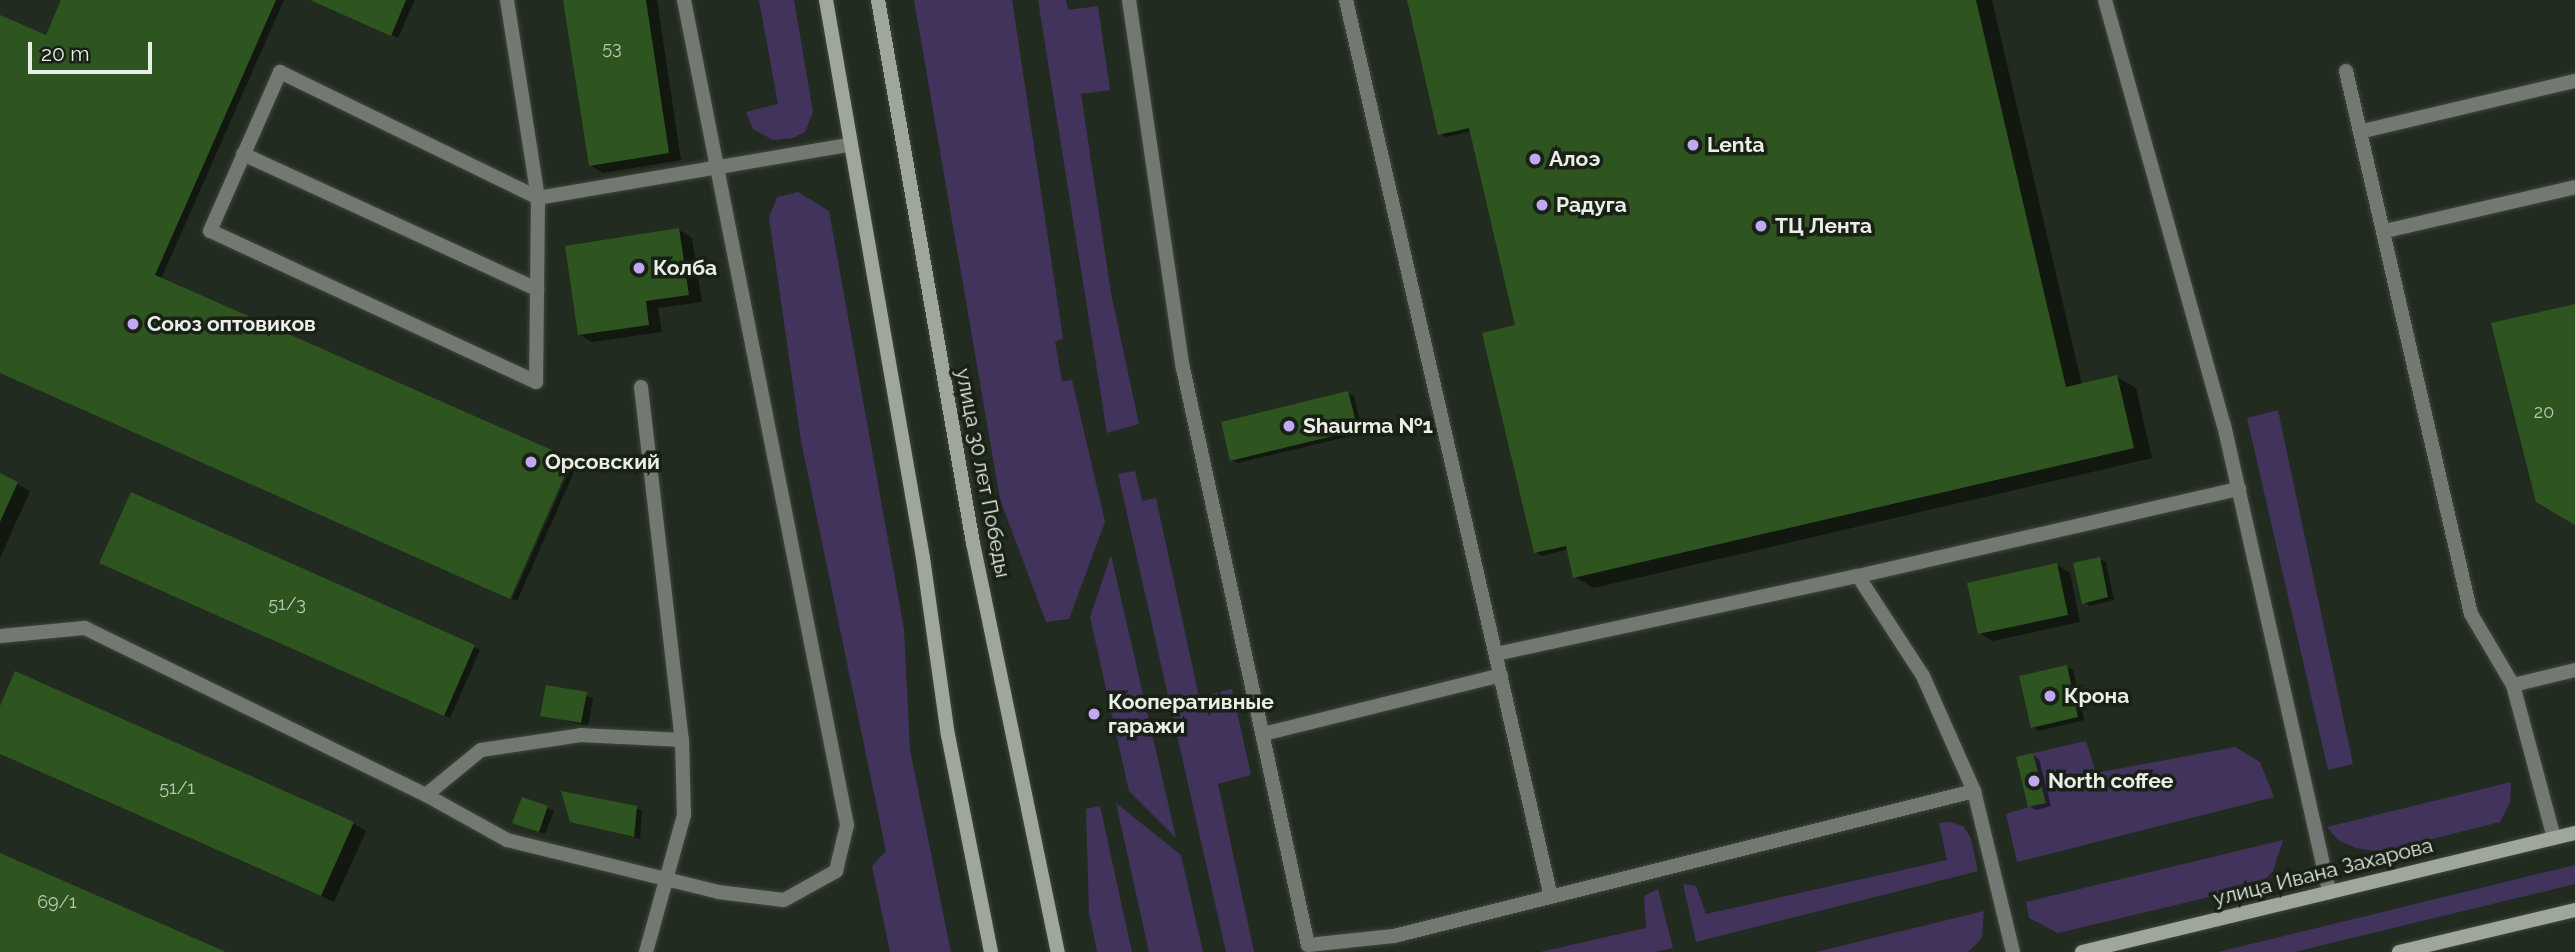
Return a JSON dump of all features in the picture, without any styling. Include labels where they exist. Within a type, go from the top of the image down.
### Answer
[{"type":"main road","points":[[826,0],[848,145],[923,558],[948,735],[991,952]]},
{"type":"main road","name":"улица 30 лет Победы","points":[[878,0],[973,542],[1058,952]]},
{"type":"main road","name":"улица Ивана Захарова","points":[[2082,952],[2575,833]]},
{"type":"main road","points":[[2399,952],[2575,910]]},
{"type":"lane","points":[[507,0],[538,198],[536,382],[209,231],[280,72],[538,198],[848,145]]},
{"type":"lane","points":[[0,636],[85,628],[426,795],[507,840],[718,892],[784,900],[836,871],[848,825],[715,167],[684,0]]},
{"type":"lane","points":[[1129,0],[1183,368],[1308,945],[1394,936],[1974,790]]},
{"type":"lane","points":[[1346,0],[1551,897]]},
{"type":"lane","points":[[2105,0],[2239,489],[2329,892]]},
{"type":"lane","points":[[2346,71],[2363,131],[2471,614],[2513,685],[2554,838]]},
{"type":"lane","points":[[2363,131],[2575,81]]},
{"type":"lane","points":[[243,155],[537,289]]},
{"type":"lane","points":[[2385,231],[2575,187]]},
{"type":"lane","points":[[641,387],[682,740],[684,815],[646,952]]},
{"type":"lane","points":[[1496,654],[1858,576],[2239,489]]},
{"type":"lane","points":[[1858,576],[1923,676],[1974,790],[2013,952]]},
{"type":"lane","points":[[2513,685],[2575,670]]},
{"type":"lane","points":[[1263,734],[1501,675]]},
{"type":"lane","points":[[426,795],[481,750],[581,735],[682,740]]},
{"type":"shaded area","points":[[759,0],[794,0],[813,112],[805,132],[793,138],[773,140],[753,129],[746,112],[778,104]]},
{"type":"shaded area","points":[[914,0],[1012,0],[1063,338],[1055,342],[1062,381],[1072,380],[1105,522],[1069,619],[1046,622],[1000,499]]},
{"type":"shaded area","points":[[1038,0],[1066,0],[1068,10],[1098,6],[1110,90],[1081,94],[1111,293],[1139,424],[1107,433]]},
{"type":"shaded area","points":[[798,192],[829,211],[904,629],[910,750],[951,952],[890,952],[872,866],[886,851],[801,441],[769,218],[777,197]]},
{"type":"shaded area","points":[[2278,410],[2353,764],[2328,770],[2247,418]]},
{"type":"shaded area","points":[[1135,471],[1142,501],[1156,498],[1199,697],[1232,689],[1251,775],[1218,784],[1254,952],[1226,952],[1118,474]]},
{"type":"shaded area","points":[[1111,555],[1176,838],[1129,791],[1090,617]]},
{"type":"shaded area","points":[[2086,741],[2096,773],[2235,747],[2260,762],[2274,797],[2017,862],[2006,814],[2046,802],[2033,753]]},
{"type":"shaded area","points":[[2511,782],[2510,802],[2500,822],[2380,852],[2356,848],[2338,840],[2327,827]]},
{"type":"shaded area","points":[[1116,803],[1181,855],[1203,952],[1149,952]]},
{"type":"shaded area","points":[[1100,806],[1132,952],[1097,952],[1089,912],[1086,809]]},
{"type":"shaded area","points":[[1950,822],[1963,826],[1971,838],[1978,871],[1696,942],[1683,884],[1696,886],[1706,914],[1947,860],[1939,823]]},
{"type":"shaded area","points":[[2283,840],[2273,871],[2260,885],[2058,933],[2029,918],[2026,902]]},
{"type":"shaded area","points":[[2575,865],[2575,884],[2294,952],[2218,952]]},
{"type":"shaded area","points":[[1658,889],[1673,948],[1655,952],[1540,952],[1646,928],[1644,896]]},
{"type":"shaded area","points":[[1984,911],[1982,938],[1968,952],[1816,952]]},
{"type":"building","name":"Союз оптовиков","points":[[61,0],[276,0],[155,275],[572,459],[510,599],[0,373],[0,15],[46,35]]},
{"type":"building","points":[[310,0],[406,0],[391,36]]},
{"type":"building","points":[[563,0],[646,0],[669,153],[589,166]]},
{"type":"building","name":"ТЦ Лента","points":[[1407,0],[1976,0],[2066,387],[2117,375],[2134,448],[1573,578],[1566,546],[1534,553],[1482,333],[1515,325],[1469,128],[1438,135]]},
{"type":"building","points":[[679,228],[689,295],[646,301],[649,325],[578,335],[565,246]]},
{"type":"building","points":[[2575,304],[2575,525],[2536,502],[2491,323]]},
{"type":"building","name":"Shaurma №1","points":[[1348,391],[1358,430],[1230,461],[1221,422]]},
{"type":"building","points":[[0,473],[18,482],[0,522]]},
{"type":"building","points":[[131,492],[475,645],[444,716],[99,563]]},
{"type":"building","points":[[2100,557],[2108,597],[2082,604],[2073,563]]},
{"type":"building","points":[[2057,563],[2068,615],[1978,634],[1967,583]]},
{"type":"building","points":[[2067,665],[2078,717],[2031,728],[2019,676]]},
{"type":"building","points":[[15,671],[354,822],[321,896],[0,754],[0,706]]},
{"type":"building","points":[[546,685],[587,692],[581,723],[540,716]]},
{"type":"building","points":[[2033,753],[2046,803],[2028,807],[2016,757]]},
{"type":"building","points":[[561,791],[637,806],[634,837],[570,822]]},
{"type":"building","points":[[522,797],[548,806],[539,832],[512,823]]},
{"type":"building","points":[[0,853],[226,952],[0,952]]},
{"type":"place","name":"Lenta","points":[[1693,145]]},
{"type":"place","name":"Алоэ","points":[[1535,159]]},
{"type":"place","name":"Радуга","points":[[1542,205]]},
{"type":"place","name":"ТЦ Лента","points":[[1761,226]]},
{"type":"place","name":"Колба","points":[[639,268]]},
{"type":"place","name":"Союз оптовиков","points":[[133,324]]},
{"type":"place","name":"Shaurma №1","points":[[1289,426]]},
{"type":"place","name":"Орсовский","points":[[531,462]]},
{"type":"place","name":"Крона","points":[[2050,696]]},
{"type":"place","name":"Кооперативные гаражи","points":[[1094,714]]},
{"type":"place","name":"North coffee","points":[[2034,781]]}]
